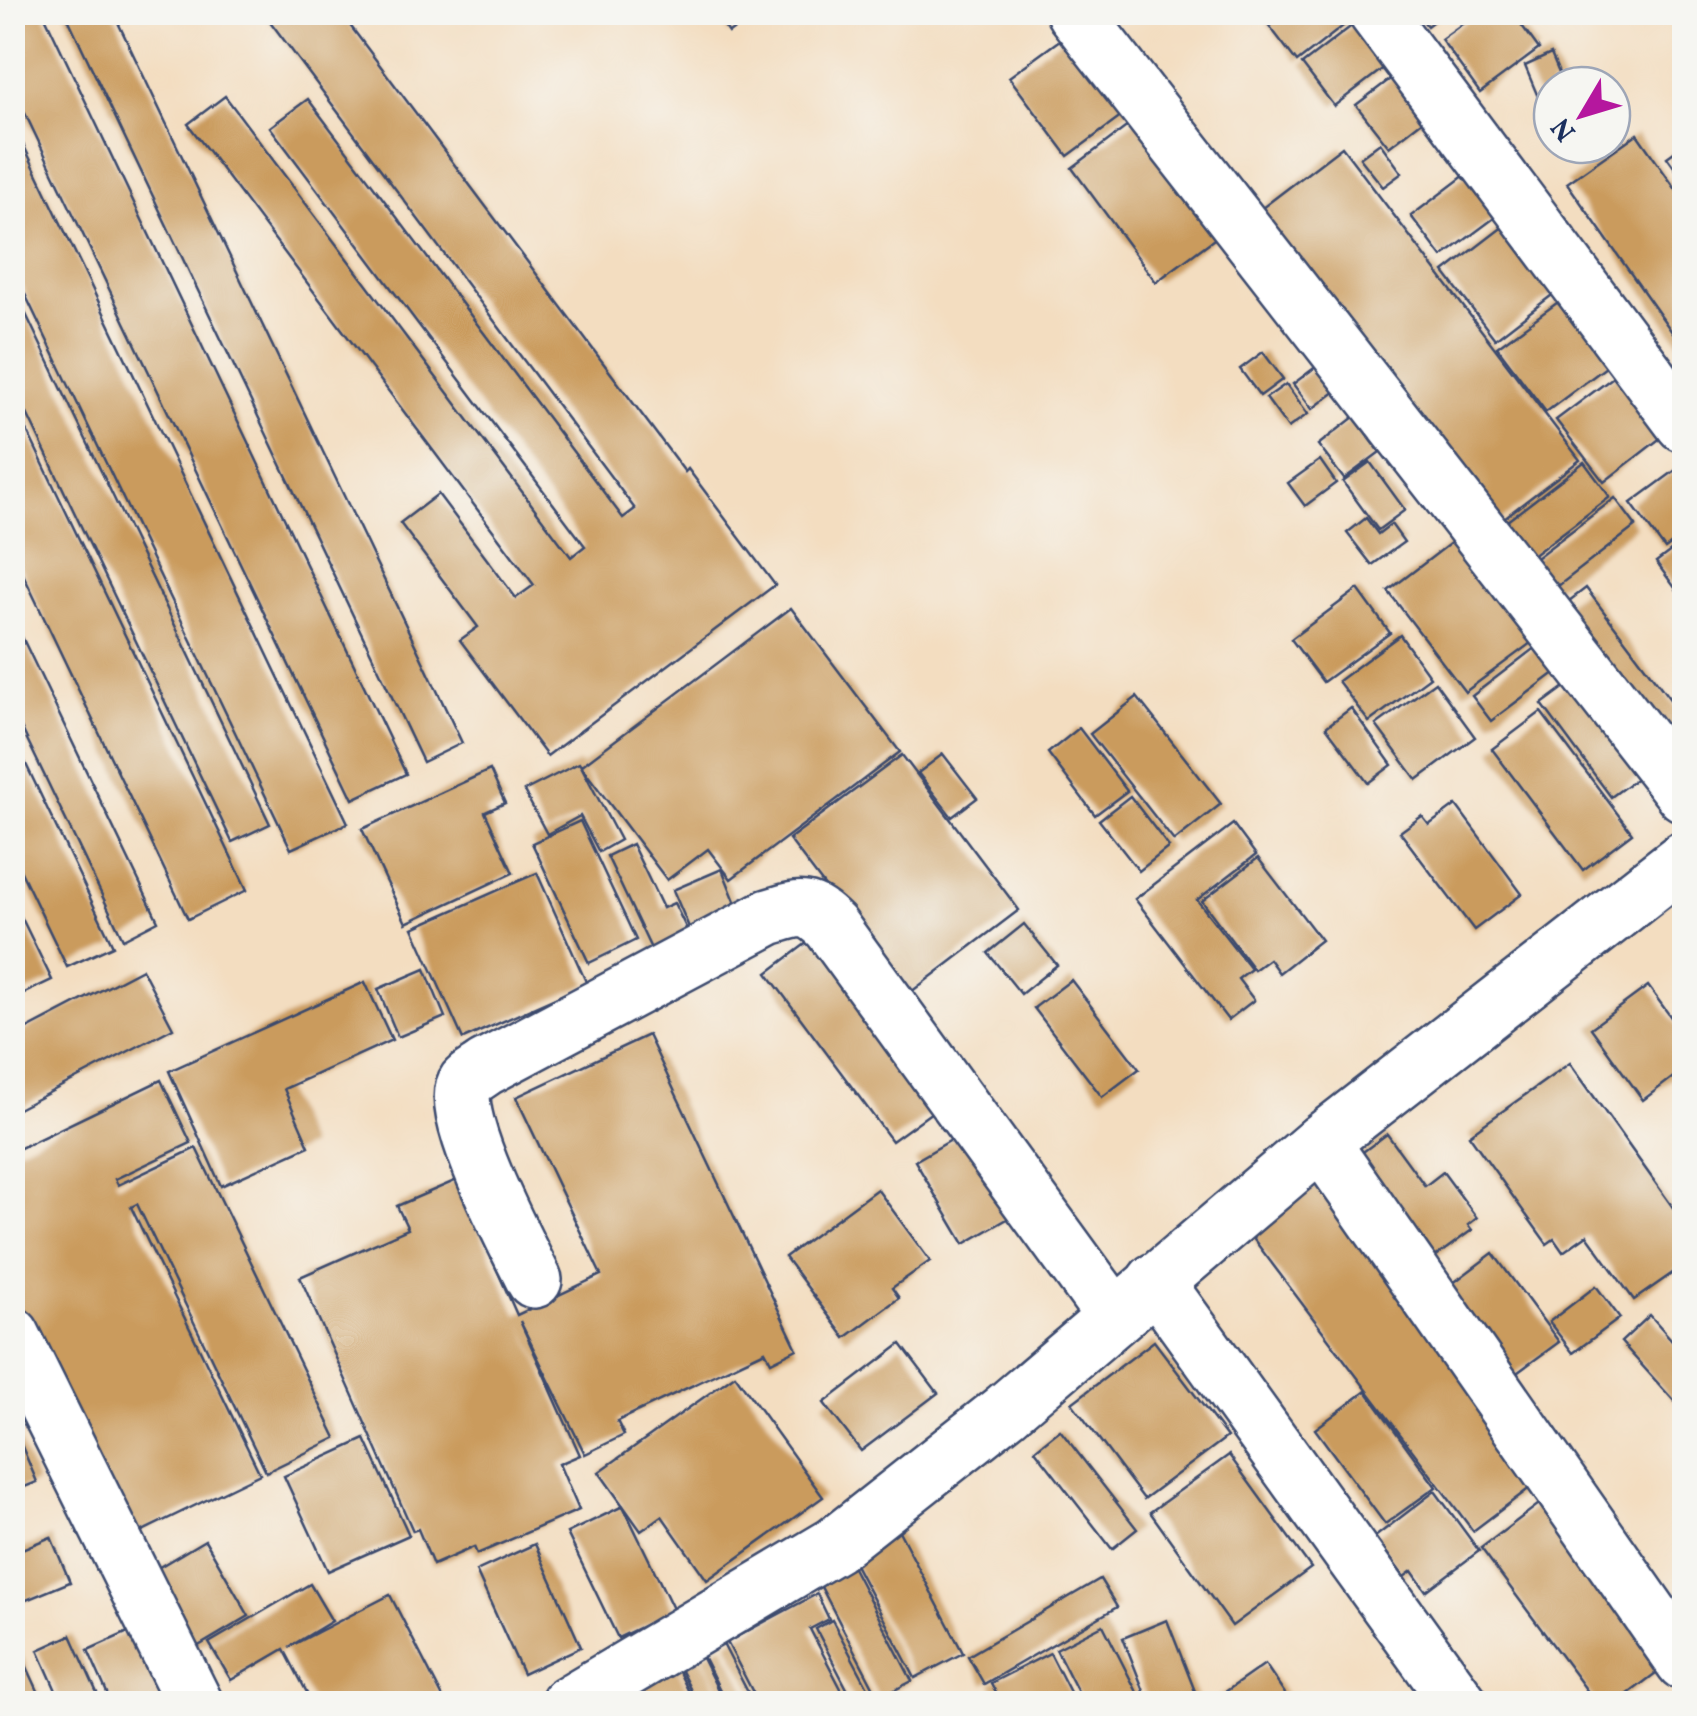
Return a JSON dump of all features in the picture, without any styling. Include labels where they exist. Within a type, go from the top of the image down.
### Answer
[{"type":"street","points":[[1074,12],[1684,794]]},
{"type":"street","points":[[1376,12],[1684,424]]},
{"type":"street","points":[[568,1704],[835,1545],[1004,1411],[1322,1142],[1684,858]]},
{"type":"street","points":[[534,1280],[467,1135],[461,1098],[466,1082],[502,1059],[770,917],[802,908],[818,914],[831,926],[1114,1316]]},
{"type":"street","points":[[1322,1142],[1684,1662]]},
{"type":"street","points":[[1155,1280],[1460,1704]]},
{"type":"street","points":[[12,1334],[196,1704]]},
{"type":"building","points":[[12,12],[43,12],[406,774],[353,799],[12,86]]},
{"type":"building","points":[[65,12],[113,12],[462,743],[423,762]]},
{"type":"building","points":[[263,12],[340,12],[685,472],[688,469],[775,585],[547,756],[460,640],[478,627],[400,523],[438,494],[516,598],[534,585],[188,124],[225,96],[571,557],[585,546],[270,127],[308,99],[623,518],[635,509]]},
{"type":"building","points":[[714,12],[757,12],[729,33]]},
{"type":"building","points":[[1361,12],[1297,62],[1261,15]]},
{"type":"building","points":[[1417,12],[1445,12],[1427,26]]},
{"type":"building","points":[[1479,12],[1512,12],[1539,49],[1480,93],[1441,39]]},
{"type":"building","points":[[1362,18],[1394,60],[1334,106],[1302,64]]},
{"type":"building","points":[[1079,26],[1137,105],[1068,156],[1009,77]]},
{"type":"building","points":[[1551,54],[1556,65],[1532,65],[1532,83],[1525,66]]},
{"type":"building","points":[[1402,70],[1434,112],[1389,147],[1356,105]]},
{"type":"building","points":[[1145,113],[1229,228],[1156,282],[1072,168]]},
{"type":"building","points":[[12,121],[348,823],[291,849],[12,267]]},
{"type":"building","points":[[1637,134],[1684,201],[1684,349],[1567,183],[1593,165],[1632,165],[1632,138]]},
{"type":"building","points":[[1380,143],[1402,173],[1383,187],[1360,158]]},
{"type":"building","points":[[1684,145],[1684,181],[1667,157]]},
{"type":"building","points":[[1342,147],[1580,460],[1487,531],[1249,218]]},
{"type":"building","points":[[1469,172],[1501,213],[1442,257],[1411,216]]},
{"type":"building","points":[[1517,216],[1569,282],[1495,339],[1444,272]]},
{"type":"building","points":[[12,285],[270,824],[232,842],[12,382]]},
{"type":"building","points":[[1565,297],[1614,361],[1546,412],[1497,347]]},
{"type":"building","points":[[1263,352],[1283,379],[1260,396],[1240,369]]},
{"type":"building","points":[[1317,366],[1336,391],[1312,409],[1293,384]]},
{"type":"building","points":[[1620,372],[1667,433],[1604,482],[1556,420]]},
{"type":"building","points":[[1286,384],[1308,414],[1288,428],[1266,398]]},
{"type":"building","points":[[12,399],[247,890],[188,919],[12,551]]},
{"type":"building","points":[[1354,417],[1380,452],[1344,479],[1318,445]]},
{"type":"building","points":[[1320,460],[1336,483],[1305,506],[1288,483]]},
{"type":"building","points":[[1370,462],[1405,510],[1378,530],[1343,482]]},
{"type":"building","points":[[1584,462],[1610,497],[1515,569],[1489,535]]},
{"type":"building","points":[[1684,464],[1684,535],[1665,549],[1631,503]]},
{"type":"building","points":[[1615,498],[1636,526],[1549,593],[1528,564]]},
{"type":"building","points":[[1366,518],[1378,534],[1391,524],[1404,542],[1372,565],[1347,533]]},
{"type":"building","points":[[1465,532],[1543,634],[1465,692],[1388,591]]},
{"type":"building","points":[[1684,541],[1684,600],[1656,562]]},
{"type":"building","points":[[1586,588],[1684,718],[1684,780],[1556,611]]},
{"type":"building","points":[[1358,589],[1390,633],[1323,682],[1291,639]]},
{"type":"building","points":[[791,608],[900,752],[731,879],[708,849],[667,880],[581,766]]},
{"type":"building","points":[[12,616],[158,921],[123,939],[12,708]]},
{"type":"building","points":[[1400,635],[1430,677],[1369,722],[1338,681]]},
{"type":"building","points":[[1545,640],[1564,666],[1491,721],[1472,696]]},
{"type":"building","points":[[1584,673],[1653,766],[1611,797],[1542,704]]},
{"type":"building","points":[[1435,682],[1475,737],[1417,780],[1376,725]]},
{"type":"building","points":[[1137,697],[1221,804],[1174,841],[1090,734]]},
{"type":"building","points":[[1351,708],[1392,765],[1368,783],[1326,727]]},
{"type":"building","points":[[1541,712],[1632,833],[1583,870],[1492,749]]},
{"type":"building","points":[[1079,728],[1127,791],[1095,815],[1048,753]]},
{"type":"building","points":[[12,735],[113,946],[67,967],[12,853]]},
{"type":"building","points":[[943,754],[977,798],[952,817],[918,773]]},
{"type":"building","points":[[902,755],[1019,910],[907,995],[789,839]]},
{"type":"building","points":[[579,763],[620,840],[599,852],[580,816],[547,834],[524,791]]},
{"type":"building","points":[[490,770],[505,803],[485,812],[513,873],[406,923],[362,829]]},
{"type":"building","points":[[1130,796],[1169,847],[1139,871],[1099,820]]},
{"type":"building","points":[[1456,805],[1522,894],[1474,930],[1400,832],[1422,816],[1429,825]]},
{"type":"building","points":[[580,821],[636,940],[589,963],[532,843]]},
{"type":"building","points":[[1233,824],[1256,855],[1197,900],[1251,969],[1238,979],[1254,1000],[1228,1020],[1135,899]]},
{"type":"building","points":[[632,844],[663,908],[674,903],[691,938],[654,955],[607,856]]},
{"type":"building","points":[[1258,858],[1321,940],[1279,973],[1269,959],[1254,970],[1202,901]]},
{"type":"building","points":[[722,869],[737,906],[694,939],[673,890]]},
{"type":"building","points":[[537,873],[587,984],[463,1039],[413,928]]},
{"type":"building","points":[[12,898],[52,980],[12,999]]},
{"type":"building","points":[[1024,924],[1057,965],[1021,994],[988,953]]},
{"type":"building","points":[[824,930],[950,1099],[892,1141],[767,973]]},
{"type":"building","points":[[142,969],[173,1028],[12,1112],[12,1037]]},
{"type":"building","points":[[425,969],[445,1017],[398,1037],[378,989]]},
{"type":"building","points":[[1071,980],[1139,1069],[1102,1097],[1034,1008]]},
{"type":"building","points":[[365,982],[392,1040],[284,1089],[309,1146],[221,1186],[169,1071]]},
{"type":"building","points":[[1648,986],[1684,1035],[1684,1069],[1643,1100],[1591,1028]]},
{"type":"building","points":[[648,1035],[797,1349],[771,1362],[765,1351],[617,1421],[624,1435],[585,1454],[520,1321],[580,1455],[559,1464],[579,1510],[477,1554],[474,1547],[433,1565],[418,1529],[413,1531],[300,1277],[408,1229],[397,1206],[457,1180],[517,1315],[601,1275],[516,1097]]},
{"type":"building","points":[[1570,1063],[1684,1223],[1684,1265],[1634,1300],[1587,1235],[1563,1252],[1554,1239],[1547,1244],[1469,1135]]},
{"type":"building","points":[[161,1080],[191,1143],[115,1179],[118,1185],[196,1148],[336,1438],[266,1472],[137,1204],[131,1207],[260,1474],[126,1539],[12,1305],[12,1229],[19,1226],[12,1213],[12,1152]]},
{"type":"building","points":[[965,1132],[1014,1215],[964,1244],[915,1161]]},
{"type":"building","points":[[1387,1134],[1425,1186],[1443,1172],[1477,1218],[1468,1225],[1472,1230],[1424,1265],[1348,1163]]},
{"type":"building","points":[[1323,1178],[1547,1475],[1473,1531],[1249,1233]]},
{"type":"building","points":[[877,1189],[930,1261],[892,1288],[899,1298],[845,1338],[785,1257]]},
{"type":"building","points":[[1493,1253],[1559,1342],[1510,1378],[1444,1290]]},
{"type":"building","points":[[1596,1286],[1620,1318],[1573,1353],[1549,1322]]},
{"type":"building","points":[[1650,1315],[1684,1354],[1684,1392],[1674,1401],[1621,1342]]},
{"type":"building","points":[[1154,1341],[1227,1437],[1144,1499],[1072,1403]]},
{"type":"building","points":[[901,1344],[938,1393],[861,1451],[824,1403]]},
{"type":"building","points":[[735,1375],[823,1497],[707,1580],[662,1516],[641,1531],[599,1472]]},
{"type":"building","points":[[1366,1391],[1436,1487],[1385,1524],[1315,1429]]},
{"type":"building","points":[[12,1423],[37,1482],[12,1492]]},
{"type":"building","points":[[1060,1430],[1137,1529],[1112,1549],[1035,1450]]},
{"type":"building","points":[[365,1439],[409,1535],[328,1571],[284,1476]]},
{"type":"building","points":[[1229,1455],[1311,1568],[1232,1626],[1150,1512]]},
{"type":"building","points":[[1435,1491],[1479,1551],[1426,1591],[1412,1571],[1404,1577],[1375,1537]]},
{"type":"building","points":[[1555,1492],[1677,1657],[1615,1704],[1597,1704],[1481,1548]]},
{"type":"building","points":[[623,1506],[674,1611],[618,1638],[567,1533]]},
{"type":"building","points":[[898,1529],[963,1653],[915,1678],[850,1555]]},
{"type":"building","points":[[51,1537],[70,1582],[12,1606],[12,1553]]},
{"type":"building","points":[[205,1540],[249,1616],[190,1651],[146,1575]]},
{"type":"building","points":[[535,1544],[581,1647],[523,1674],[476,1571]]},
{"type":"building","points":[[851,1564],[912,1681],[879,1698],[818,1581]]},
{"type":"building","points":[[1100,1579],[1117,1607],[984,1684],[968,1656]]},
{"type":"building","points":[[310,1584],[332,1621],[289,1647],[390,1595],[443,1698],[431,1704],[313,1704],[284,1649],[231,1680],[209,1643]]},
{"type":"building","points":[[817,1594],[829,1619],[810,1629],[849,1704],[759,1704],[727,1642]]},
{"type":"building","points":[[832,1620],[872,1695],[855,1704],[816,1629]]},
{"type":"building","points":[[1167,1620],[1200,1704],[1149,1704],[1123,1638]]},
{"type":"building","points":[[146,1624],[179,1696],[163,1704],[112,1704],[88,1650]]},
{"type":"building","points":[[1103,1625],[1143,1704],[1084,1704],[1056,1649]]},
{"type":"building","points":[[12,1634],[44,1704],[12,1704]]},
{"type":"building","points":[[71,1635],[102,1704],[62,1704],[38,1650]]},
{"type":"building","points":[[723,1644],[754,1704],[727,1704],[703,1656]]},
{"type":"building","points":[[1050,1653],[1076,1704],[1002,1704],[991,1683]]},
{"type":"building","points":[[701,1656],[725,1704],[698,1704],[679,1667]]},
{"type":"building","points":[[1265,1664],[1292,1704],[1208,1704]]},
{"type":"building","points":[[677,1668],[695,1704],[641,1704],[634,1690]]}]
